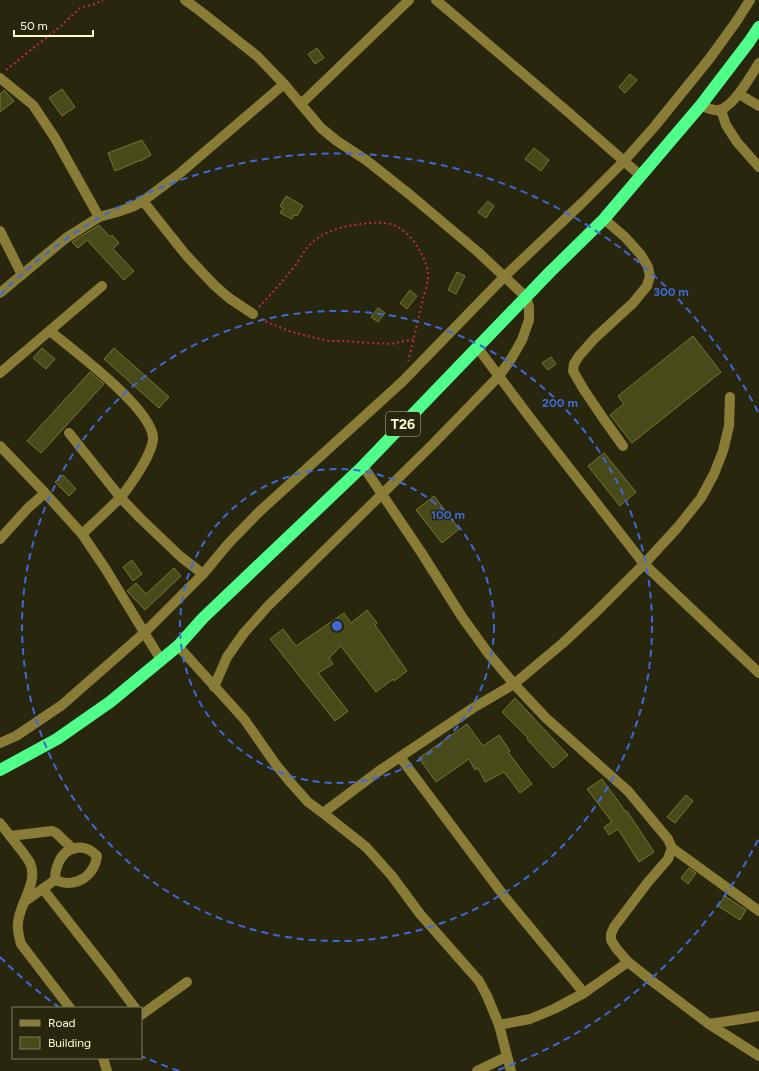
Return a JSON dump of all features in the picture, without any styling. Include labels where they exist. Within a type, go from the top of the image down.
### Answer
[{"type":"highway","name":"T26","points":[[0,770],[57,739],[110,702],[178,646],[203,618],[362,466],[604,219],[701,106],[759,27]]},
{"type":"street","points":[[184,0],[257,56],[284,84],[321,128],[337,141],[366,160],[478,252],[526,297],[529,308],[529,320],[522,340],[499,376],[433,444],[268,606],[244,633],[227,657],[214,687]]},
{"type":"street","points":[[301,104],[409,0]]},
{"type":"street","points":[[436,0],[641,176]]},
{"type":"street","points":[[0,743],[16,736],[62,705],[144,633],[203,574],[228,544],[259,512],[402,382],[504,277],[624,161],[696,76],[736,22],[750,0]]},
{"type":"street","points":[[701,106],[709,109],[721,110],[730,104],[739,94],[759,63]]},
{"type":"street","points":[[3,74],[33,105],[55,138],[99,217]]},
{"type":"street","points":[[0,293],[66,238],[99,217],[132,207],[143,201],[179,174],[284,84]]},
{"type":"street","points":[[739,94],[759,106]]},
{"type":"street","points":[[721,110],[726,125],[759,167]]},
{"type":"street","points":[[143,201],[186,255],[214,285],[229,298],[253,314]]},
{"type":"street","points":[[604,219],[625,237],[641,254],[648,267],[650,276],[646,286],[633,303],[595,338],[579,356],[574,364],[573,372],[623,446]]},
{"type":"street","points":[[0,231],[22,275]]},
{"type":"street","points":[[0,373],[102,286]]},
{"type":"street","points":[[50,331],[119,389],[146,419],[153,438],[145,461],[120,497],[82,534]]},
{"type":"street","points":[[477,347],[644,564],[759,673]]},
{"type":"street","points":[[323,813],[379,771],[472,708],[514,684],[563,643],[644,564],[678,527],[701,498],[714,474],[723,451],[729,426],[730,397]]},
{"type":"street","points":[[69,433],[120,497],[181,557],[203,574]]},
{"type":"street","points":[[0,446],[82,534],[105,568],[161,660]]},
{"type":"street","points":[[362,466],[421,552],[462,617],[488,653],[514,684],[546,718],[628,791],[668,839],[672,848],[759,911]]},
{"type":"street","points":[[0,539],[28,508],[45,493]]},
{"type":"street","points":[[178,646],[244,719],[277,766],[308,802],[366,847],[392,876],[420,914],[479,981],[487,996],[498,1025],[511,1071]]},
{"type":"street","points":[[400,757],[504,896],[584,993]]},
{"type":"street","points":[[0,823],[30,863],[31,868],[32,877],[30,887],[23,902],[18,922],[18,933],[21,944],[69,1007]]},
{"type":"street","points":[[10,836],[52,831],[73,849]]},
{"type":"street","points":[[23,902],[55,880],[58,863],[63,855],[73,849],[82,847],[92,850],[97,856],[96,864],[89,875],[78,882],[66,883],[55,880]]},
{"type":"street","points":[[672,848],[668,859],[643,888],[614,927],[611,934],[611,940],[628,962],[652,982],[709,1024],[759,1056]]},
{"type":"street","points":[[43,889],[134,1007]]},
{"type":"street","points":[[498,1025],[530,1019],[554,1009],[584,993],[628,962]]},
{"type":"street","points":[[142,1014],[187,982]]},
{"type":"street","points":[[709,1024],[759,1016]]},
{"type":"street","points":[[477,1071],[506,1057]]},
{"type":"street","points":[[103,1059],[107,1071]]},
{"type":"path","points":[[3,74],[56,31],[80,8],[103,0]]},
{"type":"path","points":[[408,363],[428,273],[422,253],[417,245],[405,231],[395,225],[385,222],[347,226],[328,233],[315,240],[253,314],[269,323],[292,332],[328,341],[391,344],[413,339]]},
{"type":"building","points":[[317,48],[324,58],[315,64],[308,54]]},
{"type":"building","points":[[630,74],[637,80],[625,93],[619,87]]},
{"type":"building","points":[[62,89],[75,107],[62,116],[49,98]]},
{"type":"building","points":[[4,90],[14,101],[0,112],[0,94]]},
{"type":"building","points":[[142,140],[151,155],[141,161],[115,171],[108,153]]},
{"type":"building","points":[[534,148],[549,160],[541,171],[525,159]]},
{"type":"building","points":[[286,196],[303,206],[297,216],[294,215],[292,219],[280,213],[283,208],[280,206]]},
{"type":"building","points":[[488,201],[494,206],[486,218],[478,212]]},
{"type":"building","points":[[99,225],[110,237],[112,235],[119,243],[113,249],[134,271],[124,280],[87,240],[78,248],[72,242]]},
{"type":"building","points":[[457,272],[465,276],[456,294],[448,290]]},
{"type":"building","points":[[410,290],[417,296],[407,309],[400,303]]},
{"type":"building","points":[[378,308],[385,313],[378,322],[371,317]]},
{"type":"building","points":[[693,336],[721,372],[632,443],[610,415],[624,404],[618,396]]},
{"type":"building","points":[[42,348],[55,359],[46,369],[33,358]]},
{"type":"building","points":[[114,348],[169,397],[159,408],[104,359]]},
{"type":"building","points":[[551,357],[556,364],[548,370],[542,363]]},
{"type":"building","points":[[90,372],[104,384],[41,453],[27,441]]},
{"type":"building","points":[[604,453],[636,492],[620,506],[588,466]]},
{"type":"building","points":[[63,475],[76,489],[69,496],[55,482]]},
{"type":"building","points":[[434,496],[459,529],[442,543],[416,510]]},
{"type":"building","points":[[132,560],[142,574],[133,581],[123,567]]},
{"type":"building","points":[[174,568],[181,576],[145,610],[127,591],[136,583],[146,594]]},
{"type":"building","points":[[367,610],[377,623],[375,625],[407,671],[394,681],[393,679],[376,692],[341,646],[329,658],[333,664],[318,673],[348,711],[335,721],[270,639],[283,629],[296,646],[344,613],[351,623]]},
{"type":"building","points":[[515,698],[568,755],[553,768],[527,739],[528,738],[502,712]]},
{"type":"building","points":[[467,724],[483,746],[499,735],[510,751],[508,752],[532,784],[520,793],[504,772],[485,782],[478,768],[475,770],[469,759],[436,782],[419,758]]},
{"type":"building","points":[[602,779],[626,812],[627,811],[654,852],[639,862],[618,829],[609,835],[604,827],[612,822],[587,789]]},
{"type":"building","points":[[686,795],[693,801],[675,823],[667,817]]},
{"type":"building","points":[[689,868],[696,873],[688,884],[681,878]]},
{"type":"building","points":[[725,896],[746,910],[740,920],[718,906]]}]
